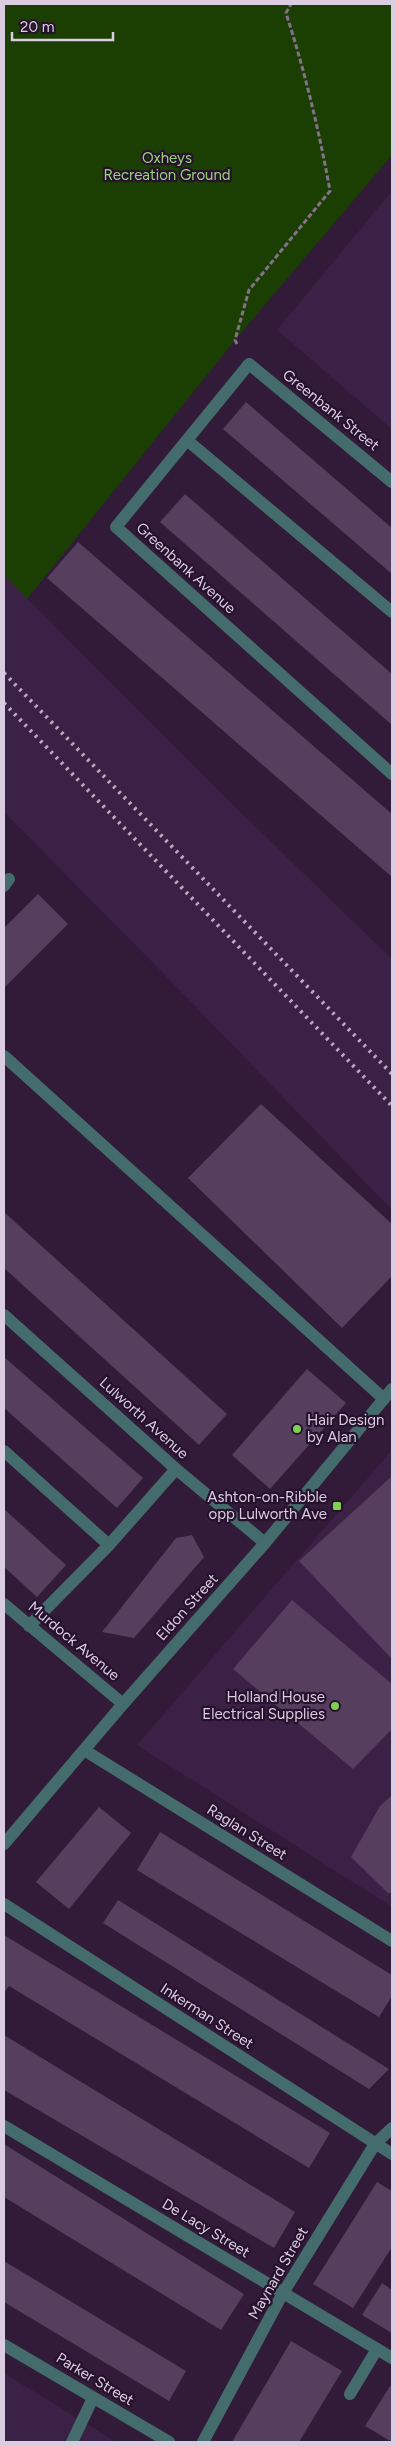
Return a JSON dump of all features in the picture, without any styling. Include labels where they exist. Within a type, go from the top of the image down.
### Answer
[{"type":"street","name":"Greenbank Avenue","points":[[249,364],[116,527],[392,774]]},
{"type":"street","name":"Greenbank Street","points":[[249,364],[392,482]]},
{"type":"street","points":[[188,441],[392,612]]},
{"type":"street","points":[[4,1056],[388,1394]]},
{"type":"street","name":"Lulworth Avenue","points":[[4,1315],[176,1469],[265,1543]]},
{"type":"street","name":"Eldon Street","points":[[4,1844],[123,1704],[265,1543],[388,1394]]},
{"type":"street","points":[[4,1451],[109,1545]]},
{"type":"street","points":[[30,1626],[109,1545],[176,1469]]},
{"type":"street","name":"Murdock Avenue","points":[[4,1604],[123,1704]]},
{"type":"street","name":"Raglan Street","points":[[84,1750],[392,1941]]},
{"type":"street","name":"Inkerman Street","points":[[4,1904],[392,2154]]},
{"type":"street","name":"De Lacy Street","points":[[4,2126],[392,2358]]},
{"type":"street","name":"Maynard Street","points":[[203,2442],[283,2293],[375,2144],[392,2128]]},
{"type":"street","name":"Parker Street","points":[[4,2345],[169,2442]]},
{"type":"street","points":[[350,2394],[377,2349]]},
{"type":"street","points":[[72,2442],[93,2398]]},
{"type":"path","points":[[249,364],[235,340],[249,290],[330,191],[319,127],[303,65],[286,13],[291,4]]},
{"type":"shaded area","points":[[392,191],[392,429],[277,330]]},
{"type":"shaded area","points":[[4,575],[225,797],[392,959],[392,1210],[4,812]]},
{"type":"shaded area","points":[[392,1450],[392,1907],[137,1745]]},
{"type":"shaded area","points":[[4,2373],[116,2442],[4,2442]]},
{"type":"green space","name":"Oxheys Recreation Ground","points":[[4,4],[392,4],[392,155],[235,340],[27,599],[4,575]]},
{"type":"building","points":[[246,402],[392,528],[392,574],[223,429]]},
{"type":"building","points":[[185,494],[392,674],[392,725],[160,522]]},
{"type":"building","points":[[78,542],[392,814],[392,877],[47,578]]},
{"type":"building","points":[[38,894],[68,924],[4,988],[4,928]]},
{"type":"building","points":[[261,1104],[392,1224],[392,1276],[342,1328],[188,1178]]},
{"type":"building","points":[[4,1212],[227,1414],[199,1445],[4,1268]]},
{"type":"building","points":[[4,1357],[143,1478],[117,1508],[4,1408]]},
{"type":"building","points":[[307,1369],[346,1403],[270,1489],[232,1455]]},
{"type":"building","points":[[392,1476],[392,1659],[299,1561]]},
{"type":"building","points":[[4,1509],[66,1565],[37,1597],[4,1567]]},
{"type":"building","points":[[192,1535],[204,1557],[134,1638],[102,1632],[176,1538]]},
{"type":"building","name":"Holland House Electrical Supplies","points":[[292,1600],[392,1684],[392,1729],[353,1769],[233,1669]]},
{"type":"building","points":[[392,1795],[392,1891],[389,1894],[351,1857],[380,1806]]},
{"type":"building","points":[[99,1807],[131,1833],[69,1909],[36,1882]]},
{"type":"building","points":[[160,1832],[392,1975],[392,1996],[379,2017],[137,1870]]},
{"type":"building","points":[[118,1900],[389,2069],[369,2089],[103,1923]]},
{"type":"building","points":[[4,1935],[330,2133],[309,2168],[9,1986],[4,1993]]},
{"type":"building","points":[[4,2035],[295,2212],[274,2248],[4,2090]]},
{"type":"building","points":[[4,2144],[244,2294],[221,2330],[4,2197]]},
{"type":"building","points":[[377,2182],[392,2191],[392,2247],[353,2308],[313,2284]]},
{"type":"building","points":[[4,2261],[186,2371],[169,2401],[4,2302]]},
{"type":"building","points":[[382,2283],[392,2290],[392,2333],[362,2315]]},
{"type":"building","points":[[291,2341],[342,2371],[299,2442],[232,2442]]},
{"type":"building","points":[[390,2386],[392,2387],[392,2442],[365,2426]]},
{"type":"railway","points":[[4,673],[392,1074]]},
{"type":"railway","points":[[4,703],[392,1106]]},
{"type":"place","name":"Hair Design by Alan","points":[[297,1429]]},
{"type":"place","name":"Ashton-on-Ribble opp Lulworth Ave","points":[[337,1506]]},
{"type":"place","name":"Holland House Electrical Supplies","points":[[335,1706]]}]
